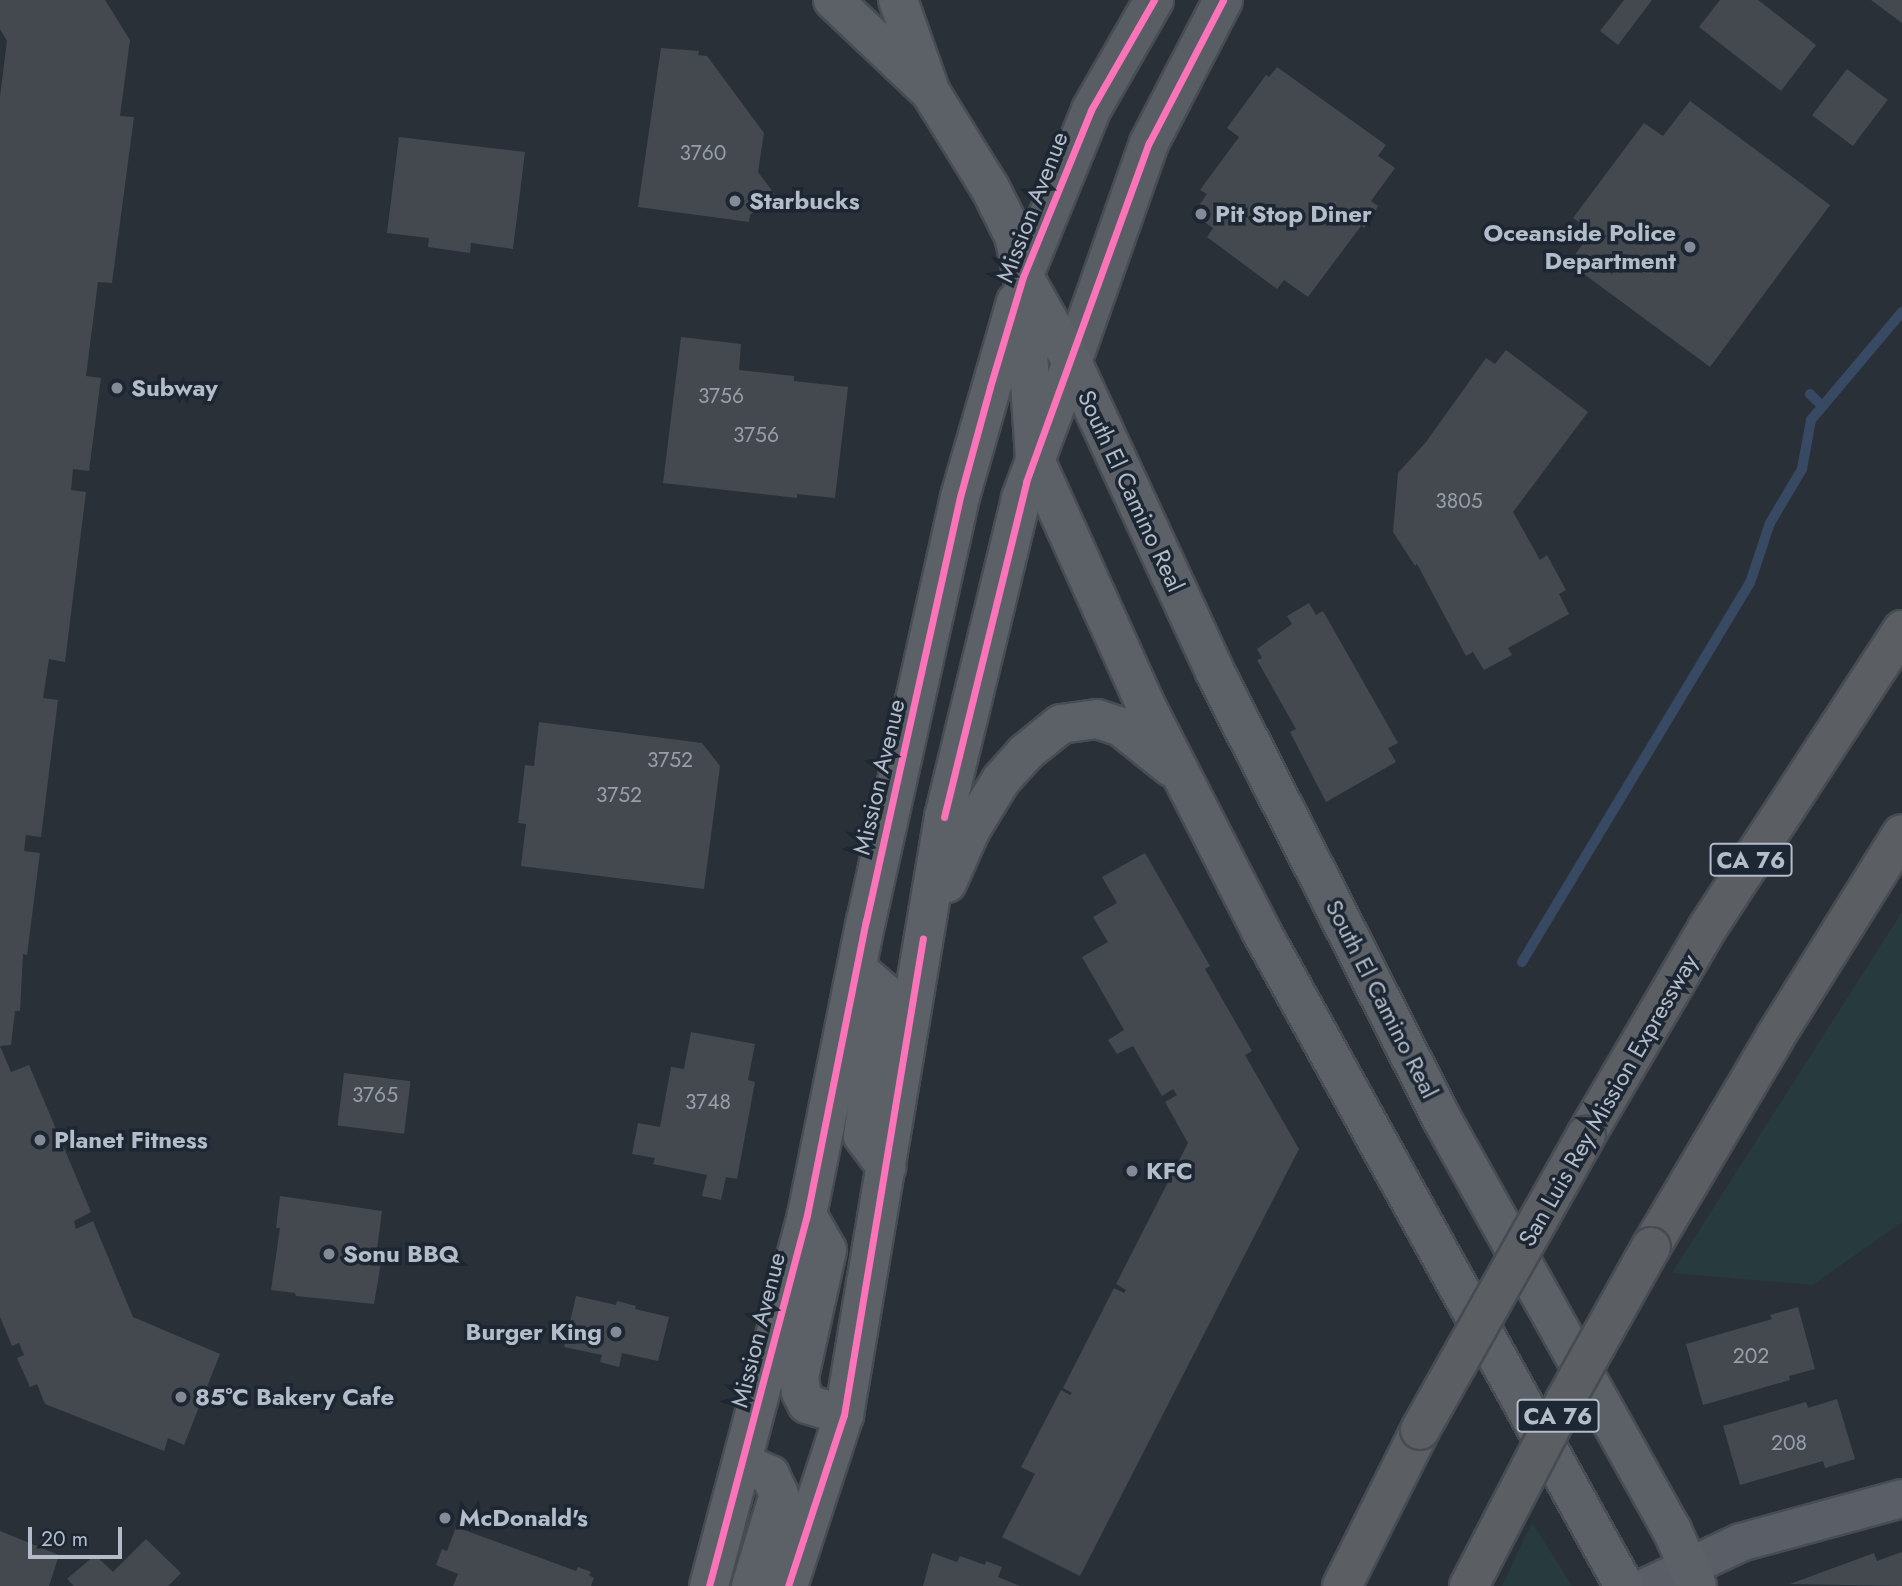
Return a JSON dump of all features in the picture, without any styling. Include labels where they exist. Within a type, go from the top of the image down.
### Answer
[{"type":"highway","name":"San Luis Rey Mission Expressway","points":[[1342,1586],[1420,1430],[1586,1135],[1708,927],[1902,631]]},
{"type":"highway","name":"CA 76","points":[[1469,1586],[1566,1399],[1651,1247],[1783,1025],[1902,834]]},
{"type":"main road","points":[[833,0],[931,93]]},
{"type":"main road","points":[[898,0],[931,93],[998,201],[1014,236],[1023,276],[1035,460],[1145,704],[1261,930],[1624,1586]]},
{"type":"main road","name":"Mission Avenue","points":[[709,1586],[807,1215],[856,969],[960,497],[1023,276],[1091,110],[1154,0]]},
{"type":"main road","points":[[788,1586],[844,1415],[944,817],[1021,498],[1149,143],[1223,0]]},
{"type":"main road","name":"South El Camino Real","points":[[1023,276],[1072,362],[1215,672],[1442,1119],[1672,1530],[1692,1575]]},
{"type":"main road","points":[[923,939],[971,829],[1002,780],[1025,754],[1061,724],[1097,719],[1121,727],[1183,776]]},
{"type":"main road","points":[[856,969],[883,992],[863,1136],[886,1167]]},
{"type":"main road","points":[[807,1215],[827,1250],[799,1377],[801,1392],[807,1404],[844,1415]]},
{"type":"main road","points":[[743,1463],[770,1475],[779,1493],[751,1586]]},
{"type":"street","points":[[1647,1586],[1692,1575],[1741,1542],[1902,1498]]},
{"type":"green space","points":[[1902,912],[1902,1222],[1813,1285],[1672,1273]]},
{"type":"green space","points":[[1532,1522],[1572,1586],[1502,1586]]},
{"type":"building","points":[[0,0],[105,0],[130,40],[120,116],[134,117],[112,283],[98,282],[86,376],[101,378],[89,471],[73,469],[71,490],[86,492],[65,662],[49,659],[43,698],[58,700],[41,837],[26,835],[24,851],[40,853],[27,955],[23,954],[20,1011],[15,1011],[11,1045],[0,1046],[0,97],[7,41],[0,29]]},
{"type":"building","points":[[1624,0],[1652,0],[1618,45],[1600,31]]},
{"type":"building","points":[[1720,0],[1758,0],[1816,45],[1781,91],[1699,27]]},
{"type":"building","points":[[1871,0],[1902,0],[1902,23]]},
{"type":"building","points":[[661,48],[699,51],[698,55],[707,56],[764,133],[758,172],[776,196],[750,215],[749,222],[638,207]]},
{"type":"building","points":[[1277,67],[1386,145],[1378,156],[1395,168],[1371,201],[1378,206],[1370,220],[1364,228],[1361,226],[1308,297],[1284,280],[1277,289],[1207,237],[1213,228],[1193,214],[1207,194],[1200,190],[1239,137],[1227,128],[1266,75],[1269,77]]},
{"type":"building","points":[[1847,69],[1888,100],[1853,146],[1812,115]]},
{"type":"building","name":"Oceanside Police Department","points":[[1690,101],[1830,205],[1710,367],[1569,263],[1592,231],[1573,218],[1644,123],[1663,136]]},
{"type":"building","points":[[399,137],[525,152],[513,249],[471,243],[470,253],[428,247],[429,238],[387,233]]},
{"type":"building","points":[[681,337],[741,344],[739,370],[794,376],[794,381],[848,387],[835,498],[797,494],[797,498],[663,483]]},
{"type":"building","points":[[1506,350],[1588,412],[1513,512],[1540,560],[1547,555],[1566,590],[1559,594],[1569,614],[1508,648],[1512,655],[1484,670],[1473,652],[1466,656],[1417,564],[1415,566],[1393,532],[1398,473],[1426,442],[1486,358],[1495,364]]},
{"type":"building","points":[[1309,603],[1316,615],[1323,611],[1398,743],[1388,748],[1396,762],[1326,802],[1290,732],[1296,729],[1257,660],[1262,658],[1257,649],[1292,624],[1287,616]]},
{"type":"building","points":[[539,722],[702,743],[720,766],[704,889],[521,866],[526,824],[518,823],[525,765],[534,766]]},
{"type":"building","points":[[1145,853],[1210,966],[1205,969],[1252,1051],[1245,1055],[1299,1149],[1080,1576],[1002,1537],[1035,1474],[1021,1467],[1061,1390],[1070,1395],[1072,1393],[1063,1388],[1114,1288],[1124,1293],[1126,1290],[1116,1284],[1188,1143],[1165,1102],[1177,1095],[1173,1089],[1162,1096],[1133,1046],[1117,1054],[1108,1040],[1124,1030],[1082,957],[1108,942],[1093,917],[1117,903],[1102,877]]},
{"type":"building","points":[[691,1032],[755,1044],[748,1080],[755,1082],[737,1179],[726,1177],[721,1200],[702,1196],[707,1175],[653,1164],[655,1158],[632,1154],[638,1123],[660,1127],[671,1067],[684,1069]]},
{"type":"building","points":[[0,1046],[11,1072],[29,1065],[91,1212],[74,1221],[76,1229],[93,1221],[133,1317],[220,1354],[184,1445],[168,1438],[164,1451],[45,1404],[37,1384],[30,1387],[17,1358],[24,1355],[19,1343],[12,1346],[0,1317]]},
{"type":"building","points":[[344,1073],[411,1081],[404,1134],[338,1126]]},
{"type":"building","points":[[280,1196],[382,1211],[377,1250],[383,1251],[374,1304],[296,1296],[295,1293],[271,1290],[280,1228],[276,1228]]},
{"type":"building","name":"Burger King","points":[[576,1296],[616,1305],[617,1301],[636,1306],[635,1309],[669,1317],[658,1361],[622,1353],[619,1367],[600,1362],[602,1355],[564,1347]]},
{"type":"building","points":[[1798,1307],[1815,1369],[1789,1376],[1790,1380],[1703,1405],[1686,1344],[1772,1319],[1770,1315]]},
{"type":"building","points":[[1837,1399],[1855,1459],[1825,1468],[1823,1461],[1740,1485],[1723,1426],[1806,1402],[1808,1408]]},
{"type":"building","points":[[456,1527],[576,1571],[578,1567],[591,1572],[589,1575],[594,1578],[591,1586],[453,1586],[458,1574],[436,1565],[442,1549],[447,1551]]},
{"type":"building","points":[[0,1531],[59,1555],[49,1586],[0,1586]]},
{"type":"building","points":[[146,1539],[181,1573],[168,1586],[74,1586],[67,1579],[95,1555],[113,1572]]},
{"type":"building","points":[[1902,1552],[1902,1586],[1790,1584],[1874,1553],[1877,1561]]},
{"type":"building","points":[[932,1553],[957,1562],[960,1556],[985,1565],[986,1561],[1002,1567],[998,1577],[1020,1586],[923,1586]]},
{"type":"waterway","points":[[1522,962],[1750,583],[1770,523],[1802,469],[1811,420],[1902,312]]},
{"type":"waterway","points":[[1810,394],[1822,406]]},
{"type":"cycle path","points":[[709,1586],[807,1215],[866,921],[960,497],[990,387],[1023,277],[1091,110],[1154,0]]},
{"type":"cycle path","points":[[944,817],[1026,482],[1149,143],[1223,0]]},
{"type":"cycle path","points":[[788,1586],[844,1415],[923,939]]},
{"type":"place","name":"Starbucks","points":[[735,201]]},
{"type":"place","name":"Pit Stop Diner","points":[[1201,214]]},
{"type":"place","name":"Oceanside Police Department","points":[[1690,247]]},
{"type":"place","name":"Subway","points":[[117,388]]},
{"type":"place","name":"Planet Fitness","points":[[40,1140]]},
{"type":"place","name":"KFC","points":[[1132,1171]]},
{"type":"place","name":"Sonu BBQ","points":[[329,1254]]},
{"type":"place","name":"Burger King","points":[[616,1332]]},
{"type":"place","name":"85°C Bakery Cafe","points":[[181,1397]]},
{"type":"place","name":"McDonald's","points":[[445,1518]]}]
